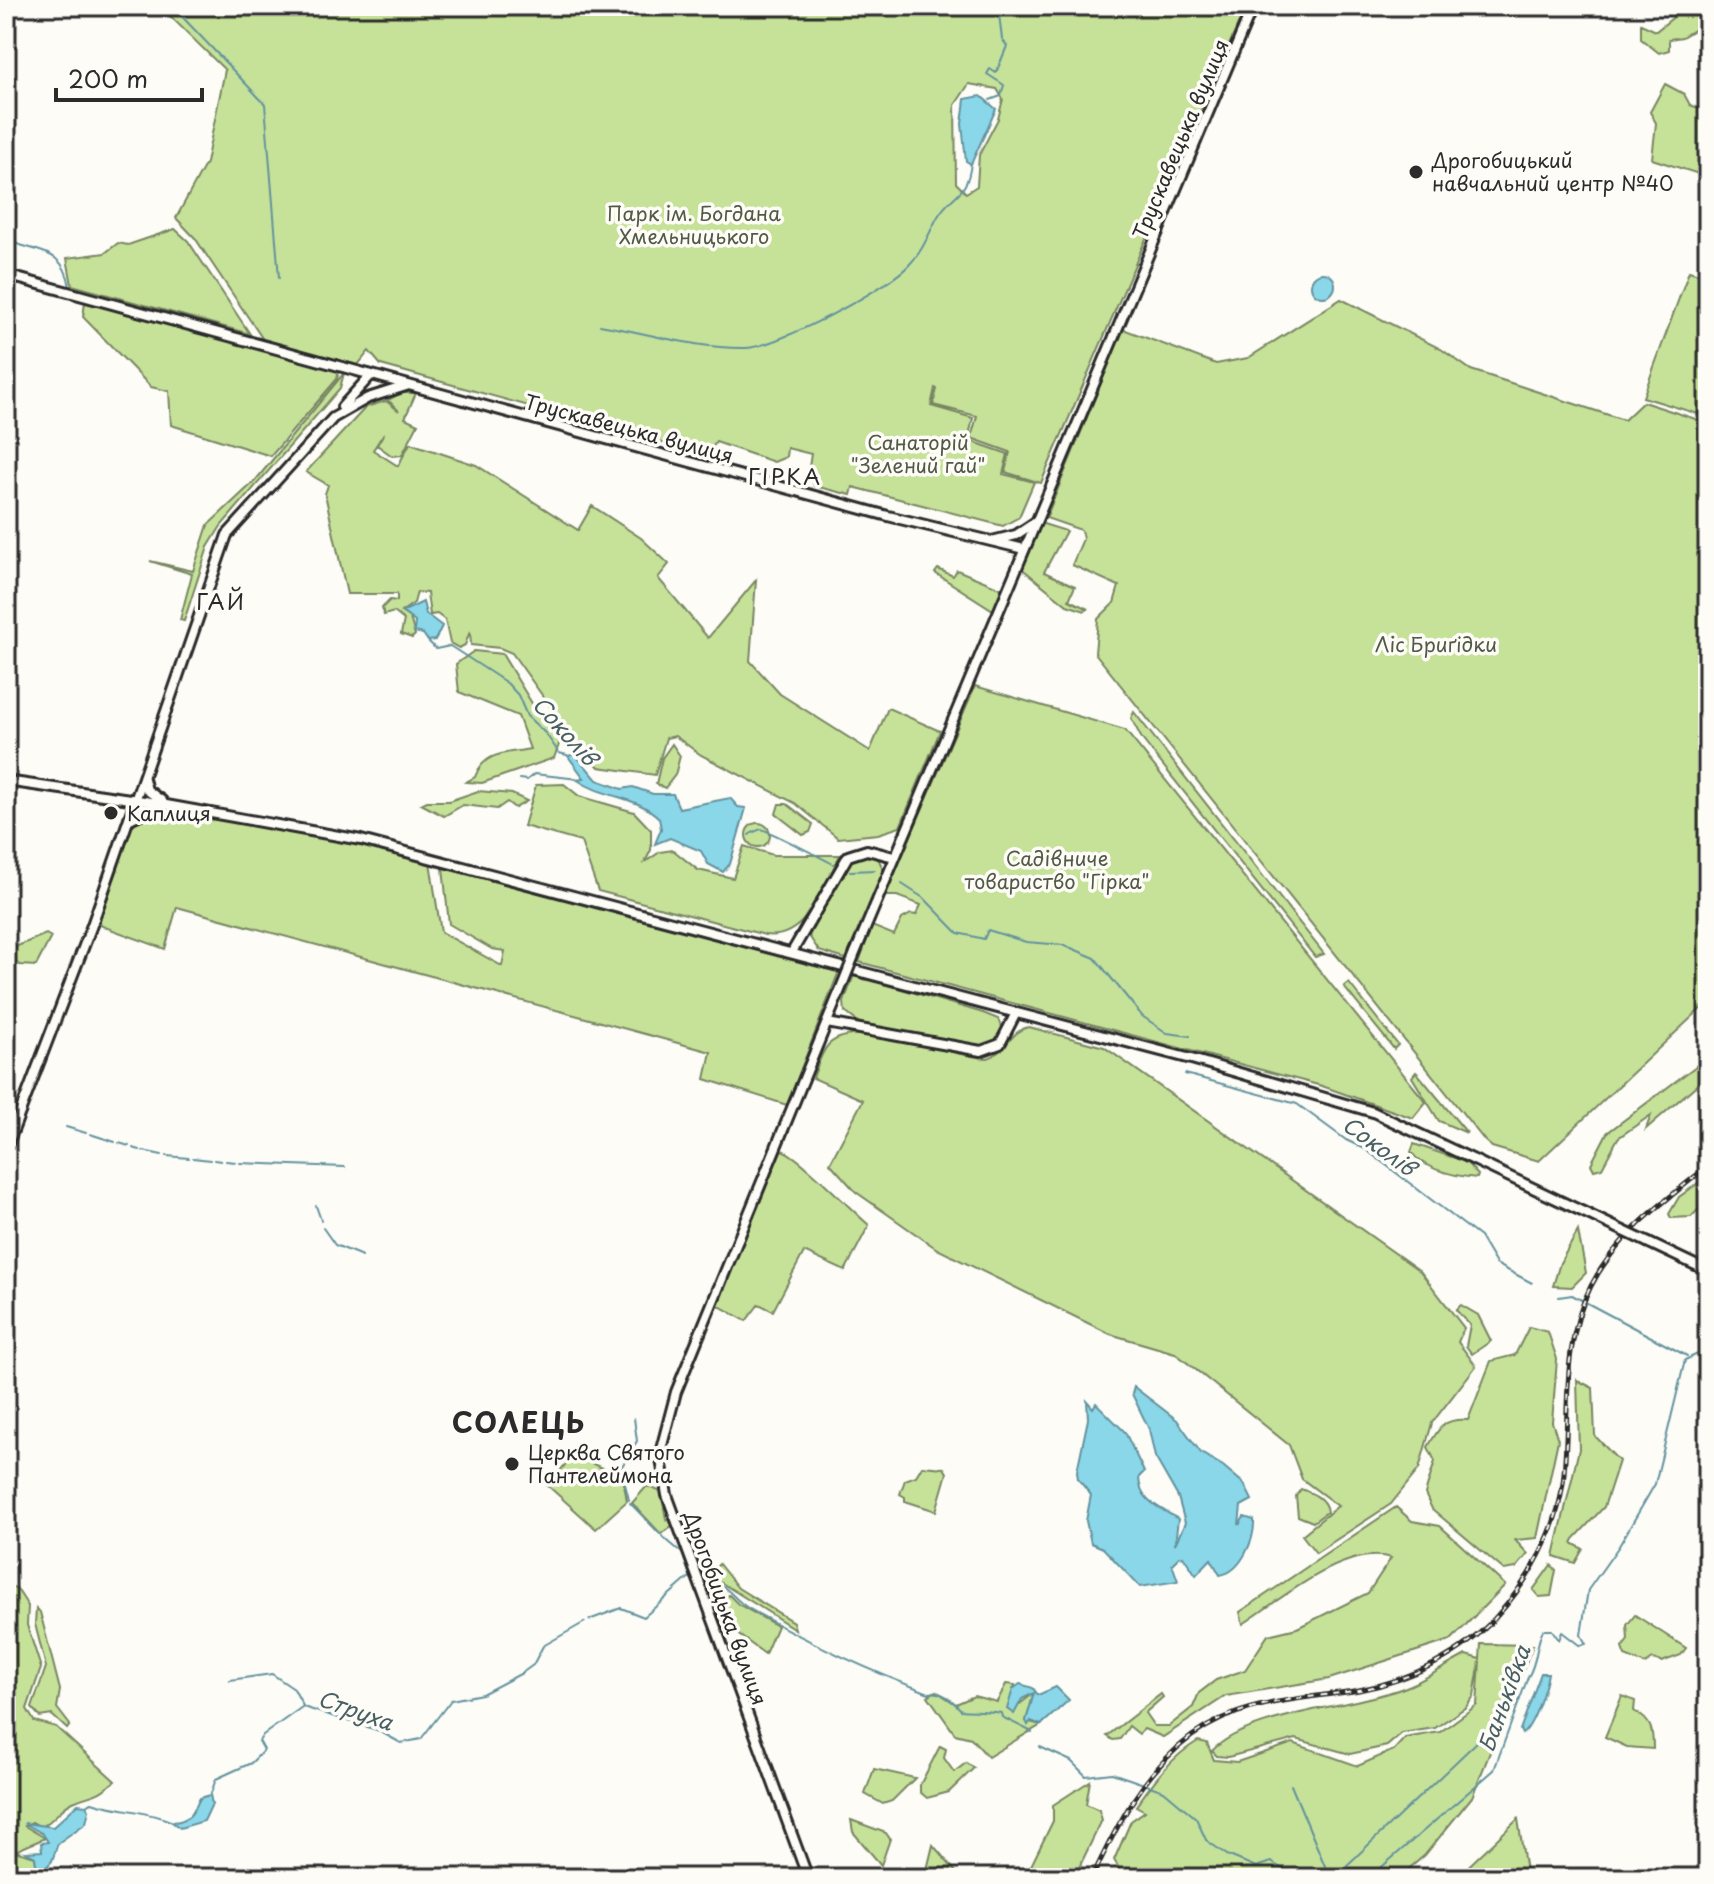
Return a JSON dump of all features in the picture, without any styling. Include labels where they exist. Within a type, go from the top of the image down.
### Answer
[{"type":"main road","name":"Трускавецька вулиця","points":[[855,953],[1253,6]]},
{"type":"main road","points":[[6,275],[371,375],[397,385]]},
{"type":"main road","points":[[6,1149],[92,925],[218,554],[231,528],[371,375]]},
{"type":"main road","name":"Трускавецька вулиця","points":[[397,385],[411,386],[983,541],[1024,549]]},
{"type":"main road","points":[[333,418],[357,402],[397,385]]},
{"type":"main road","points":[[983,541],[1016,535],[1038,520]]},
{"type":"main road","points":[[144,775],[147,790],[170,805]]},
{"type":"main road","points":[[6,781],[136,799],[337,835],[792,952],[1354,1105],[1413,1129],[1708,1271]]},
{"type":"main road","points":[[129,821],[149,807],[170,805]]},
{"type":"main road","points":[[877,851],[890,846],[905,831]]},
{"type":"main road","points":[[792,952],[848,856],[859,850],[877,851],[894,857]]},
{"type":"main road","name":"Дрогобицька вулиця","points":[[808,1878],[663,1482],[660,1464],[663,1435],[684,1372],[855,953]]},
{"type":"main road","points":[[827,1023],[981,1051],[1000,1044],[1016,1013]]},
{"type":"green space","name":"Парк ім. Богдана Хмельницького","points":[[166,6],[1246,6],[1041,483],[1005,472],[1010,452],[971,438],[977,416],[933,405],[935,388],[931,406],[973,418],[968,440],[1008,454],[1003,474],[1034,482],[1019,517],[1003,526],[853,487],[851,495],[814,486],[809,467],[811,454],[787,448],[786,457],[774,462],[716,442],[710,451],[688,450],[381,365],[369,351],[357,366],[264,341],[195,238],[176,218],[206,163],[225,70],[165,11]],"holes":[[[969,84],[997,89],[1003,99],[998,119],[979,155],[977,186],[966,193],[956,183],[955,105]]]},
{"type":"green space","points":[[1675,6],[1708,6],[1708,35],[1697,28],[1682,37],[1669,39],[1669,50],[1659,53],[1641,39],[1641,24],[1656,31],[1676,15]]},
{"type":"green space","points":[[1665,84],[1684,94],[1690,105],[1708,112],[1708,177],[1652,159],[1656,123],[1650,112]]},
{"type":"green space","points":[[175,229],[188,241],[250,334],[72,285],[67,258],[105,253],[118,243],[128,245]]},
{"type":"green space","points":[[1689,271],[1708,277],[1708,417],[1643,397]]},
{"type":"green space","name":"Ліс Бриґідки","points":[[1341,299],[1441,349],[1471,370],[1624,420],[1643,402],[1708,423],[1708,1002],[1539,1161],[1492,1147],[1485,1141],[1095,653],[1098,619],[1114,603],[1119,586],[1072,565],[1083,539],[1081,530],[1046,518],[1123,329],[1216,364],[1248,358]]},
{"type":"green space","points":[[85,302],[339,371],[337,379],[271,456],[171,425],[169,391],[151,387],[83,317]]},
{"type":"green space","points":[[344,373],[340,388],[221,526],[208,547],[184,621],[180,620],[192,574],[150,561],[193,571],[208,525],[255,481]]},
{"type":"green space","points":[[401,393],[416,393],[405,418],[418,424],[402,455],[392,456],[377,445],[384,433],[373,450],[398,466],[410,443],[476,465],[578,530],[592,506],[641,538],[669,564],[658,578],[708,638],[756,580],[750,661],[780,694],[870,751],[888,708],[940,731],[900,827],[878,834],[838,838],[795,803],[701,755],[675,736],[666,738],[655,775],[599,767],[564,726],[512,653],[500,648],[471,645],[470,631],[465,645],[459,648],[450,643],[445,620],[437,614],[430,615],[427,593],[417,592],[414,603],[401,612],[410,618],[415,635],[412,638],[401,634],[404,620],[394,612],[384,615],[382,608],[390,600],[397,601],[397,594],[347,594],[325,494],[328,485],[306,472],[366,407],[386,401],[399,411],[388,400]]},
{"type":"green space","points":[[1040,523],[1066,531],[1044,572],[1075,586],[1069,600],[1088,609],[1085,611],[1067,605],[1020,567]]},
{"type":"green space","points":[[938,569],[953,576],[957,570],[1003,589],[993,610],[935,573]]},
{"type":"green space","points":[[474,651],[502,654],[539,715],[561,739],[554,758],[482,783],[466,782],[475,777],[490,758],[530,749],[518,716],[459,692],[456,664]]},
{"type":"green space","name":"Садівниче товариство \"Гірка\"","points":[[975,686],[1125,730],[1426,1102],[1413,1118],[1322,1086],[859,962],[872,926],[894,935],[902,919],[916,915],[921,905],[897,896],[885,896]]},
{"type":"green space","points":[[1134,712],[1324,954],[1315,957],[1142,739],[1131,718]]},
{"type":"green space","points":[[672,744],[680,756],[675,775],[665,788],[656,784],[662,758]]},
{"type":"green space","points":[[564,784],[579,796],[634,812],[651,830],[651,850],[645,862],[660,852],[673,850],[698,870],[733,878],[744,846],[773,855],[840,855],[820,895],[803,920],[780,935],[765,935],[598,891],[581,842],[524,826],[536,785]]},
{"type":"green space","points":[[478,791],[512,794],[527,801],[515,808],[507,802],[497,809],[463,805],[444,816],[421,804],[449,801]]},
{"type":"green space","points":[[779,804],[787,804],[813,824],[810,832],[803,835],[776,814]]},
{"type":"green space","points":[[151,812],[183,813],[347,841],[430,862],[441,932],[502,966],[505,951],[492,949],[449,924],[443,868],[839,971],[787,1105],[705,1079],[711,1052],[177,907],[165,949],[102,926],[99,922],[132,827],[138,819]]},
{"type":"green space","points":[[758,823],[766,827],[770,835],[766,843],[758,847],[750,843],[746,835],[750,827]]},
{"type":"green space","points":[[861,855],[878,858],[883,869],[849,960],[819,951],[809,936],[846,865]]},
{"type":"green space","points":[[46,934],[51,937],[36,966],[20,965],[10,959],[15,947]]},
{"type":"green space","points":[[854,975],[983,1013],[998,1019],[1004,1030],[991,1045],[979,1045],[862,1025],[845,1012],[844,1002]]},
{"type":"green space","points":[[1349,983],[1398,1045],[1394,1049],[1344,987]]},
{"type":"green space","points":[[1029,1027],[1104,1047],[1420,1271],[1464,1328],[1458,1342],[1476,1366],[1432,1423],[1419,1469],[1391,1504],[1316,1553],[1302,1535],[1338,1506],[1302,1479],[1289,1445],[1175,1353],[1110,1334],[937,1249],[856,1192],[830,1163],[863,1100],[813,1078],[821,1055],[829,1044],[843,1037],[861,1034],[906,1040],[988,1058],[1018,1032]]},
{"type":"green space","points":[[1708,1057],[1708,1075],[1646,1129],[1651,1115],[1618,1138],[1602,1168],[1594,1170],[1591,1164],[1607,1133]]},
{"type":"green space","points":[[1416,1072],[1467,1133],[1439,1121],[1412,1077]]},
{"type":"green space","points":[[1414,1144],[1466,1162],[1478,1175],[1477,1178],[1432,1168],[1411,1152]]},
{"type":"green space","points":[[781,1150],[811,1171],[869,1225],[845,1271],[804,1252],[773,1311],[759,1304],[746,1321],[716,1304]]},
{"type":"green space","points":[[1708,1176],[1708,1200],[1691,1217],[1671,1218],[1669,1214],[1679,1197]]},
{"type":"green space","points":[[1578,1231],[1586,1273],[1572,1287],[1553,1286],[1560,1263]]},
{"type":"green space","points":[[1461,1305],[1478,1315],[1491,1341],[1472,1354],[1466,1346],[1470,1325],[1456,1310]]},
{"type":"green space","points":[[1529,1327],[1548,1332],[1557,1359],[1552,1422],[1558,1440],[1537,1538],[1515,1540],[1528,1554],[1516,1568],[1504,1570],[1432,1509],[1425,1494],[1435,1461],[1428,1447],[1443,1425],[1468,1420],[1491,1361],[1515,1355]]},
{"type":"green space","points":[[1577,1380],[1593,1388],[1595,1436],[1619,1461],[1604,1507],[1572,1543],[1583,1549],[1575,1563],[1554,1556],[1579,1449]]},
{"type":"green space","points":[[574,1455],[623,1478],[627,1501],[596,1529],[547,1485]]},
{"type":"green space","points":[[922,1466],[944,1468],[947,1473],[936,1511],[905,1501],[900,1494],[905,1480],[916,1476]]},
{"type":"green space","points":[[647,1486],[661,1492],[666,1519],[673,1525],[661,1534],[632,1503]]},
{"type":"green space","points":[[1301,1489],[1318,1497],[1326,1507],[1327,1512],[1313,1522],[1298,1516],[1296,1496]]},
{"type":"green space","points":[[1396,1507],[1412,1521],[1440,1526],[1505,1585],[1451,1640],[1329,1679],[1226,1696],[1163,1737],[1144,1729],[1139,1734],[1129,1726],[1120,1739],[1113,1740],[1107,1736],[1161,1694],[1163,1697],[1145,1713],[1154,1726],[1169,1726],[1193,1707],[1199,1693],[1216,1680],[1245,1670],[1268,1635],[1297,1628],[1368,1593],[1391,1558],[1373,1556],[1334,1566],[1243,1624],[1240,1612]]},
{"type":"green space","points":[[719,1564],[738,1588],[793,1622],[795,1629],[709,1575]]},
{"type":"green space","points":[[1551,1565],[1556,1570],[1551,1596],[1539,1597],[1533,1590]]},
{"type":"green space","points":[[6,1584],[17,1589],[28,1606],[27,1625],[41,1668],[27,1709],[34,1721],[56,1727],[115,1781],[98,1793],[69,1804],[41,1827],[32,1822],[25,1826],[45,1838],[15,1851],[35,1857],[38,1877],[44,1871],[47,1878],[6,1878]]},
{"type":"green space","points":[[729,1595],[738,1604],[777,1626],[765,1654],[733,1631],[723,1629],[714,1604]]},
{"type":"green space","points":[[36,1609],[40,1612],[60,1690],[57,1708],[70,1725],[67,1729],[52,1715],[40,1717],[32,1708],[46,1667],[35,1624]]},
{"type":"green space","points":[[1635,1615],[1686,1648],[1681,1655],[1662,1662],[1653,1659],[1645,1664],[1625,1656],[1622,1648],[1628,1640],[1627,1625]]},
{"type":"green space","points":[[1481,1644],[1533,1645],[1472,1797],[1425,1855],[1398,1878],[1125,1878],[1114,1860],[1131,1821],[1145,1811],[1136,1806],[1156,1779],[1188,1747],[1198,1741],[1207,1743],[1214,1760],[1237,1762],[1293,1743],[1358,1766],[1394,1750],[1405,1738],[1440,1732],[1477,1705],[1480,1661],[1474,1696],[1466,1707],[1435,1728],[1402,1733],[1387,1746],[1350,1754],[1296,1739],[1228,1757],[1217,1756],[1212,1751],[1251,1727],[1390,1693],[1418,1682],[1466,1655],[1480,1659]]},
{"type":"green space","points":[[1006,1684],[1015,1685],[1010,1701],[1016,1707],[1034,1693],[1026,1721],[1041,1725],[988,1757],[971,1738],[955,1734],[928,1696],[936,1691],[956,1704],[974,1696],[997,1702]]},
{"type":"green space","points":[[1622,1696],[1635,1701],[1634,1711],[1648,1722],[1653,1749],[1627,1747],[1605,1737]]},
{"type":"green space","points":[[940,1746],[946,1749],[944,1758],[954,1772],[966,1763],[974,1768],[949,1792],[927,1798],[920,1792],[920,1785]]},
{"type":"green space","points":[[874,1769],[915,1778],[892,1801],[883,1804],[865,1794]]},
{"type":"green space","points":[[1090,1781],[1086,1804],[1099,1810],[1102,1820],[1074,1878],[1025,1878],[1053,1821],[1053,1805]]},
{"type":"green space","points":[[1518,1819],[1527,1878],[1456,1878]]},
{"type":"green space","points":[[851,1820],[886,1833],[890,1839],[881,1865],[853,1832]]},
{"type":"green space","points":[[933,1845],[961,1878],[925,1878]]},
{"type":"water","points":[[981,96],[996,109],[971,164],[966,161],[962,124],[965,99]]},
{"type":"water","points":[[1323,273],[1334,280],[1335,285],[1328,296],[1323,297],[1312,290],[1311,285],[1318,274]]},
{"type":"water","points":[[423,602],[426,614],[442,626],[435,640],[428,641],[423,634],[414,632],[415,622],[402,612]]},
{"type":"water","points":[[575,754],[597,780],[622,789],[633,787],[653,794],[673,794],[679,808],[730,798],[738,807],[746,808],[730,864],[723,872],[708,864],[701,851],[670,838],[655,844],[661,829],[659,818],[640,805],[576,779],[584,778],[568,756]]},
{"type":"water","points":[[1134,1387],[1177,1420],[1201,1453],[1244,1484],[1252,1500],[1241,1506],[1239,1525],[1244,1517],[1254,1520],[1252,1536],[1241,1561],[1228,1573],[1220,1575],[1211,1559],[1196,1575],[1183,1556],[1172,1564],[1178,1581],[1140,1587],[1103,1548],[1091,1543],[1086,1521],[1091,1495],[1078,1479],[1077,1471],[1088,1419],[1087,1401],[1093,1408],[1096,1403],[1125,1432],[1144,1472],[1139,1477],[1143,1492],[1152,1503],[1178,1519],[1175,1544],[1185,1523],[1178,1497],[1155,1457],[1149,1429],[1132,1394]]},
{"type":"water","points":[[1541,1673],[1548,1673],[1542,1697],[1535,1715],[1522,1734],[1520,1730]]},
{"type":"water","points":[[1020,1684],[1033,1688],[1038,1695],[1056,1687],[1069,1700],[1041,1725],[1031,1721],[1028,1725],[1026,1721],[1034,1693],[1022,1699],[1014,1714],[1007,1709],[1013,1689]]},
{"type":"water","points":[[210,1795],[212,1804],[204,1821],[180,1828],[172,1822],[187,1818],[200,1798]]},
{"type":"water","points":[[78,1804],[86,1805],[89,1810],[86,1823],[58,1843],[52,1861],[38,1877],[35,1857],[26,1852],[42,1851],[41,1843],[48,1842],[43,1834],[24,1823],[53,1827]]},
{"type":"waterway","points":[[172,6],[265,104],[279,278]]},
{"type":"waterway","points":[[990,100],[1001,96],[1004,85],[987,74],[990,69],[996,73],[1007,46],[1002,39],[998,6]]},
{"type":"waterway","points":[[600,325],[728,348],[761,345],[805,328],[879,288],[909,265],[922,248],[937,218],[966,183],[971,163]]},
{"type":"waterway","points":[[6,240],[55,258],[67,274],[70,287],[117,300]]},
{"type":"waterway","points":[[124,302],[253,338]]},
{"type":"waterway","points":[[259,340],[359,366]]},
{"type":"waterway","points":[[368,368],[375,370]]},
{"type":"waterway","name":"Соколів","points":[[428,641],[436,649],[450,646],[507,683],[518,695],[527,716],[546,734],[559,753],[567,755]]},
{"type":"waterway","points":[[519,779],[527,780],[534,774],[579,779]]},
{"type":"waterway","name":"Соколів","points":[[749,835],[765,830],[833,864]]},
{"type":"waterway","name":"Соколів","points":[[850,871],[875,870]]},
{"type":"waterway","name":"Соколів","points":[[902,884],[925,899],[958,933],[984,939],[988,930],[1026,942],[1064,945],[1095,958],[1142,1016],[1167,1033],[1190,1036]]},
{"type":"waterway","name":"Соколів","points":[[1185,1074],[1297,1104],[1346,1140],[1365,1149],[1480,1237],[1496,1264],[1532,1283]]},
{"type":"waterway","points":[[66,1127],[86,1133]]},
{"type":"waterway","points":[[90,1134],[115,1142]]},
{"type":"waterway","points":[[119,1143],[129,1146]]},
{"type":"waterway","points":[[133,1148],[140,1150]]},
{"type":"waterway","points":[[143,1151],[162,1155]]},
{"type":"waterway","points":[[167,1156],[189,1158]]},
{"type":"waterway","points":[[193,1158],[210,1160]]},
{"type":"waterway","points":[[214,1160],[221,1161]]},
{"type":"waterway","points":[[226,1161],[236,1162]]},
{"type":"waterway","points":[[240,1163],[345,1167]]},
{"type":"waterway","points":[[316,1206],[321,1220]]},
{"type":"waterway","points":[[323,1228],[335,1245],[362,1256]]},
{"type":"waterway","name":"Соколів","points":[[1559,1297],[1572,1295],[1687,1356]]},
{"type":"waterway","name":"Баньківка","points":[[1369,1878],[1494,1770],[1543,1630],[1552,1630],[1559,1640],[1562,1632],[1579,1645],[1586,1644],[1581,1635],[1588,1590],[1619,1546],[1655,1484],[1685,1360],[1702,1352],[1708,1343]]},
{"type":"waterway","points":[[629,1500],[621,1468],[637,1441],[634,1418]]},
{"type":"waterway","points":[[630,1503],[660,1534]]},
{"type":"waterway","points":[[662,1536],[682,1553],[690,1576]]},
{"type":"waterway","name":"Струха","points":[[589,1620],[621,1608],[644,1617],[690,1577],[696,1585]]},
{"type":"waterway","name":"Струха","points":[[702,1583],[709,1581],[721,1585],[748,1608],[859,1664],[929,1693],[942,1694],[961,1710],[1001,1713],[1002,1717],[1032,1732]]},
{"type":"waterway","name":"Струха","points":[[303,1707],[377,1730],[401,1743],[421,1739],[451,1700],[482,1694],[522,1673],[533,1665],[543,1646],[585,1622]]},
{"type":"waterway","points":[[230,1680],[272,1674],[294,1689],[303,1706]]},
{"type":"waterway","points":[[1342,1870],[1516,1705]]},
{"type":"waterway","name":"Струха","points":[[210,1796],[216,1779],[251,1763],[264,1750],[259,1741],[263,1735],[302,1707]]},
{"type":"waterway","name":"Струха","points":[[1040,1747],[1071,1761],[1086,1776],[1112,1773],[1164,1791],[1196,1818],[1206,1840],[1227,1855],[1256,1867],[1271,1862],[1298,1878]]},
{"type":"waterway","points":[[1291,1785],[1330,1878]]},
{"type":"waterway","name":"Струха","points":[[86,1805],[92,1802],[173,1822]]},
{"type":"railway","points":[[1092,1878],[1122,1819],[1145,1783],[1192,1736],[1211,1724],[1252,1708],[1378,1686],[1416,1673],[1468,1643],[1496,1617],[1520,1588],[1540,1554],[1555,1519],[1563,1483],[1570,1358],[1574,1334],[1591,1286],[1628,1235],[1708,1166]]},
{"type":"place","name":"Дрогобицький навчальний центр №40","points":[[1416,172]]},
{"type":"place","name":"Каплиця","points":[[111,813]]},
{"type":"place","name":"Церква Святого Пантелеймона","points":[[512,1464]]},
{"type":"district","name":"ГІРКА","points":[[785,475]]},
{"type":"district","name":"ГАЙ","points":[[221,600]]},
{"type":"district","name":"СОЛЕЦЬ","points":[[519,1421]]},
{"type":"park label","name":"Санаторій \"Зелений гай\"","points":[[918,454]]}]
